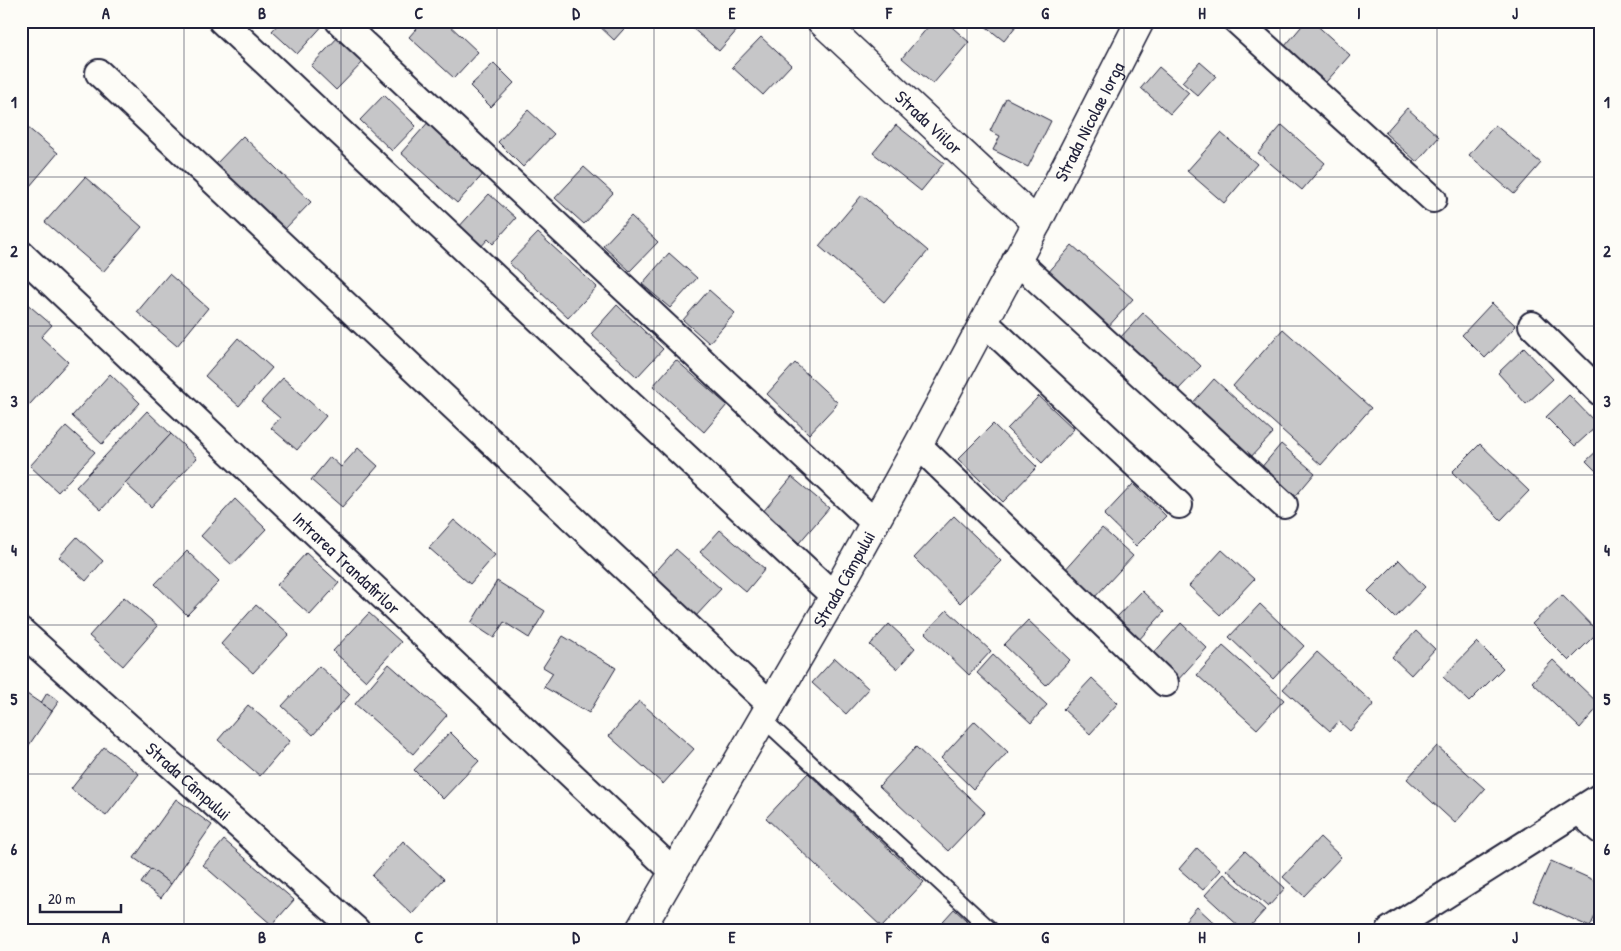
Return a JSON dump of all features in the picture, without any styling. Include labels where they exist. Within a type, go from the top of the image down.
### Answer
[{"type":"street","points":[[222,21],[834,596]]},
{"type":"street","points":[[339,21],[875,523]]},
{"type":"street","name":"Strada Viilor","points":[[821,21],[1037,222]]},
{"type":"street","name":"Strada Nicolae Iorga","points":[[1037,222],[1140,21]]},
{"type":"street","points":[[1238,21],[1433,199]]},
{"type":"street","points":[[99,73],[767,712]]},
{"type":"street","name":"Strada Câmpului","points":[[640,930],[875,523],[1037,222]]},
{"type":"street","name":"Intrarea Trandafirilor","points":[[21,254],[673,870]]},
{"type":"street","points":[[1016,260],[1284,505]]},
{"type":"street","points":[[984,322],[1179,505]]},
{"type":"street","points":[[1532,325],[1600,392]]},
{"type":"street","points":[[918,445],[1166,683]]},
{"type":"street","name":"Strada Câmpului","points":[[21,631],[356,930]]},
{"type":"street","points":[[1390,930],[1589,804],[1600,830]]},
{"type":"lane","points":[[767,712],[991,930]]},
{"type":"building","points":[[281,21],[326,22],[297,54],[272,31]]},
{"type":"building","points":[[423,21],[445,21],[478,52],[454,78],[409,37]]},
{"type":"building","points":[[594,21],[631,21],[614,40]]},
{"type":"building","points":[[684,21],[745,21],[719,51]]},
{"type":"building","points":[[933,21],[945,21],[969,42],[933,84],[902,58]]},
{"type":"building","points":[[979,21],[1020,21],[1004,41]]},
{"type":"building","points":[[1306,21],[1312,21],[1350,55],[1326,82],[1285,46]]},
{"type":"building","points":[[340,35],[366,59],[336,90],[311,66]]},
{"type":"building","points":[[761,37],[791,65],[763,95],[732,67]]},
{"type":"building","points":[[1200,62],[1216,76],[1198,96],[1182,82]]},
{"type":"building","points":[[494,63],[514,83],[491,107],[470,86]]},
{"type":"building","points":[[1159,67],[1189,93],[1170,114],[1141,88]]},
{"type":"building","points":[[384,95],[416,126],[392,151],[360,120]]},
{"type":"building","points":[[1006,98],[1051,121],[1028,167],[993,150],[1000,136],[990,131]]},
{"type":"building","points":[[1407,108],[1439,137],[1417,162],[1385,133]]},
{"type":"building","points":[[528,110],[554,134],[523,167],[498,142]]},
{"type":"building","points":[[431,119],[487,170],[457,203],[401,153]]},
{"type":"building","points":[[21,122],[58,153],[30,186],[21,179]]},
{"type":"building","points":[[896,125],[944,163],[921,191],[873,153]]},
{"type":"building","points":[[1282,125],[1325,163],[1302,190],[1258,153]]},
{"type":"building","points":[[1495,125],[1541,163],[1514,194],[1469,155]]},
{"type":"building","points":[[1221,133],[1257,164],[1224,203],[1187,171]]},
{"type":"building","points":[[243,136],[311,202],[282,232],[214,166]]},
{"type":"building","points":[[584,167],[613,193],[584,224],[555,198]]},
{"type":"building","points":[[85,177],[142,227],[103,272],[45,222]]},
{"type":"building","points":[[489,194],[516,218],[493,244],[488,239],[479,249],[457,229]]},
{"type":"building","points":[[862,195],[928,251],[884,302],[819,246]]},
{"type":"building","points":[[631,216],[658,242],[630,271],[603,246]]},
{"type":"building","points":[[538,233],[597,287],[568,318],[509,263]]},
{"type":"building","points":[[1072,245],[1133,299],[1107,328],[1047,274]]},
{"type":"building","points":[[669,253],[697,278],[670,308],[642,284]]},
{"type":"building","points":[[169,274],[208,308],[177,346],[137,312]]},
{"type":"building","points":[[709,290],[735,313],[709,343],[683,320]]},
{"type":"building","points":[[25,302],[52,325],[41,337],[68,362],[21,414],[21,306]]},
{"type":"building","points":[[1492,303],[1516,326],[1485,358],[1462,335]]},
{"type":"building","points":[[617,305],[663,349],[637,377],[591,334]]},
{"type":"building","points":[[1143,313],[1201,366],[1176,392],[1119,339]]},
{"type":"building","points":[[1283,329],[1371,408],[1321,465],[1233,386]]},
{"type":"building","points":[[238,338],[272,368],[239,406],[205,376]]},
{"type":"building","points":[[1524,348],[1553,379],[1526,404],[1498,373]]},
{"type":"building","points":[[676,360],[727,405],[704,432],[653,386]]},
{"type":"building","points":[[795,363],[838,403],[809,434],[767,394]]},
{"type":"building","points":[[110,374],[140,403],[102,444],[72,416]]},
{"type":"building","points":[[283,378],[326,416],[297,450],[271,428],[280,418],[261,402]]},
{"type":"building","points":[[1214,379],[1273,433],[1249,459],[1190,406]]},
{"type":"building","points":[[1569,395],[1598,425],[1575,446],[1546,417]]},
{"type":"building","points":[[1039,396],[1074,429],[1042,463],[1007,429]]},
{"type":"building","points":[[147,411],[171,434],[101,510],[76,487]]},
{"type":"building","points":[[993,424],[1037,467],[1003,502],[958,459]]},
{"type":"building","points":[[66,426],[95,452],[58,492],[30,466]]},
{"type":"building","points":[[171,434],[197,458],[151,507],[125,483]]},
{"type":"building","points":[[1281,444],[1315,473],[1294,498],[1260,469]]},
{"type":"building","points":[[1480,444],[1529,491],[1501,520],[1452,472]]},
{"type":"building","points":[[358,448],[378,466],[342,507],[311,480],[330,457],[341,467]]},
{"type":"building","points":[[1600,448],[1600,475],[1586,461]]},
{"type":"building","points":[[792,477],[829,508],[799,543],[762,513]]},
{"type":"building","points":[[1133,484],[1166,516],[1136,546],[1104,515]]},
{"type":"building","points":[[235,499],[266,529],[232,565],[201,536]]},
{"type":"building","points":[[954,516],[1001,561],[960,603],[914,558]]},
{"type":"building","points":[[454,520],[495,555],[470,584],[429,548]]},
{"type":"building","points":[[1102,528],[1133,556],[1094,598],[1064,571]]},
{"type":"building","points":[[720,530],[765,569],[746,592],[700,552]]},
{"type":"building","points":[[77,537],[103,561],[86,581],[59,557]]},
{"type":"building","points":[[676,549],[721,589],[695,617],[651,577]]},
{"type":"building","points":[[1222,550],[1254,579],[1220,615],[1189,586]]},
{"type":"building","points":[[187,551],[219,582],[187,615],[155,584]]},
{"type":"building","points":[[306,553],[339,583],[310,615],[277,585]]},
{"type":"building","points":[[1399,560],[1425,587],[1395,618],[1368,591]]},
{"type":"building","points":[[497,581],[545,611],[529,638],[504,622],[494,638],[471,623]]},
{"type":"building","points":[[1142,591],[1164,612],[1137,642],[1114,620]]},
{"type":"building","points":[[1562,595],[1598,632],[1569,661],[1532,624]]},
{"type":"building","points":[[124,597],[158,626],[123,666],[89,636]]},
{"type":"building","points":[[1260,604],[1304,646],[1273,679],[1229,637]]},
{"type":"building","points":[[256,605],[289,634],[253,673],[221,644]]},
{"type":"building","points":[[947,610],[991,651],[969,675],[925,633]]},
{"type":"building","points":[[369,613],[401,642],[366,681],[333,651]]},
{"type":"building","points":[[1028,620],[1070,660],[1046,685],[1004,645]]},
{"type":"building","points":[[1181,623],[1207,648],[1176,682],[1150,657]]},
{"type":"building","points":[[889,624],[915,648],[897,669],[870,645]]},
{"type":"building","points":[[1416,631],[1435,649],[1411,675],[1392,657]]},
{"type":"building","points":[[563,636],[616,668],[589,713],[544,687],[553,673],[543,667]]},
{"type":"building","points":[[1477,642],[1503,668],[1469,702],[1443,677]]},
{"type":"building","points":[[1223,646],[1284,700],[1257,729],[1197,675]]},
{"type":"building","points":[[1317,652],[1374,704],[1350,731],[1339,721],[1330,731],[1283,689]]},
{"type":"building","points":[[993,655],[1047,705],[1031,723],[977,673]]},
{"type":"building","points":[[835,658],[869,689],[846,714],[812,683]]},
{"type":"building","points":[[1553,660],[1600,705],[1580,728],[1532,682]]},
{"type":"building","points":[[389,664],[447,715],[413,754],[355,704]]},
{"type":"building","points":[[319,666],[350,694],[313,735],[282,706]]},
{"type":"building","points":[[1092,678],[1118,703],[1090,734],[1063,709]]},
{"type":"building","points":[[21,690],[52,711],[25,751],[21,749]]},
{"type":"building","points":[[47,693],[59,701],[52,711],[41,703]]},
{"type":"building","points":[[639,701],[694,749],[663,784],[609,736]]},
{"type":"building","points":[[248,705],[290,741],[260,776],[218,740]]},
{"type":"building","points":[[975,721],[1008,752],[973,789],[941,758]]},
{"type":"building","points":[[450,732],[479,761],[443,799],[414,770]]},
{"type":"building","points":[[1437,746],[1485,789],[1455,823],[1407,779]]},
{"type":"building","points":[[104,747],[139,774],[106,816],[71,789]]},
{"type":"building","points":[[916,747],[985,812],[948,851],[879,786]]},
{"type":"building","points":[[808,773],[924,882],[882,927],[766,818]]},
{"type":"building","points":[[176,799],[212,825],[171,884],[134,858]]},
{"type":"building","points":[[1320,837],[1341,857],[1304,896],[1283,877]]},
{"type":"building","points":[[224,840],[294,900],[272,925],[203,865]]},
{"type":"building","points":[[403,841],[444,879],[412,914],[372,876]]},
{"type":"building","points":[[1197,848],[1221,870],[1203,890],[1179,869]]},
{"type":"building","points":[[1245,851],[1285,888],[1268,907],[1227,870]]},
{"type":"building","points":[[1551,861],[1600,883],[1600,905],[1590,927],[1533,901]]},
{"type":"building","points":[[151,869],[171,884],[161,898],[141,883]]},
{"type":"building","points":[[1224,874],[1265,910],[1247,930],[1243,930],[1205,895]]},
{"type":"building","points":[[1197,907],[1222,930],[1177,930]]},
{"type":"building","points":[[954,909],[977,930],[935,930]]}]
